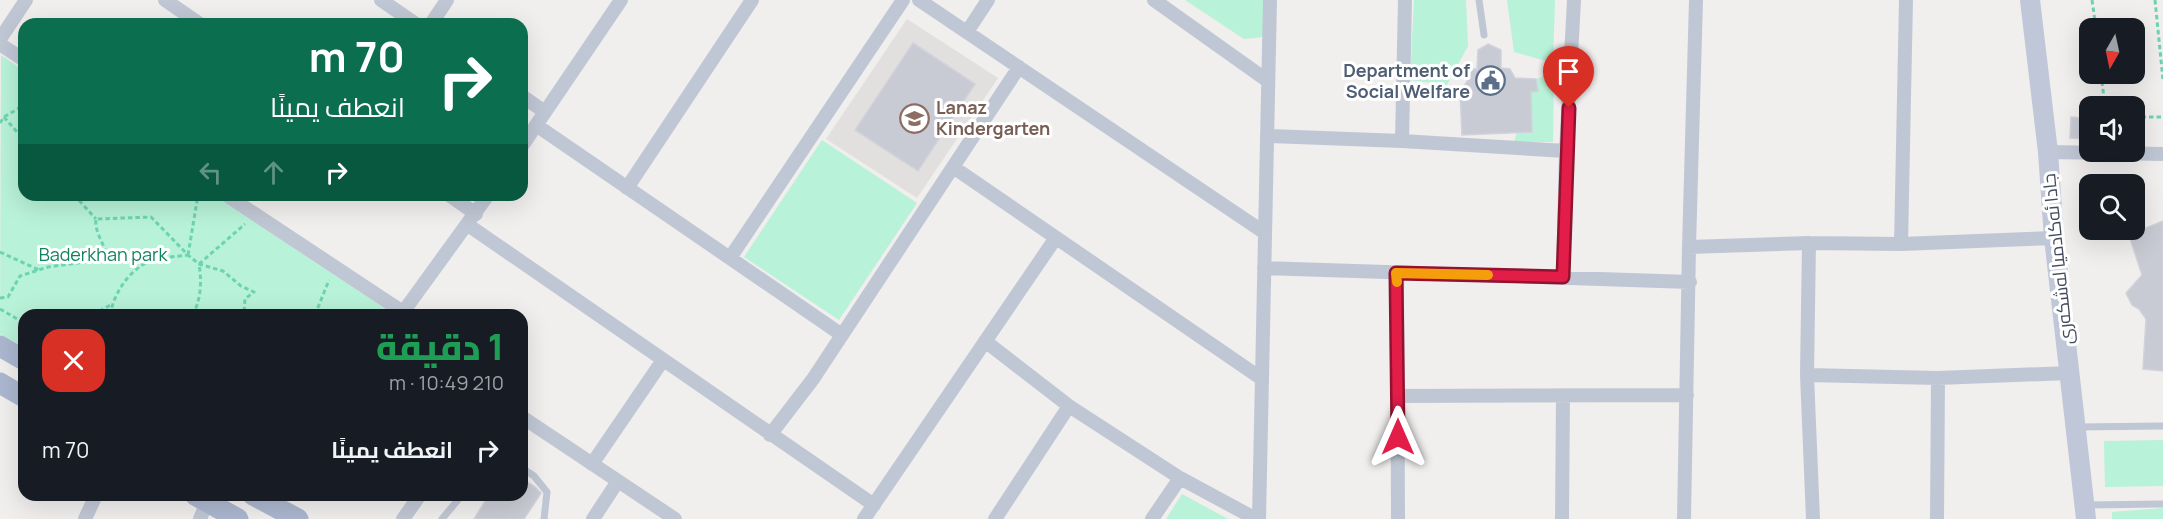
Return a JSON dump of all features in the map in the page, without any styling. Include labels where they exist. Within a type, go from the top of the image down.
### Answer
[{"type":"main road","name":"جادا ئه‌كادميا له‌شكه‌رى","points":[[2030,0],[2085,512]]},
{"type":"main road","points":[[0,346],[18,356]]},
{"type":"main road","points":[[1,386],[18,394]]},
{"type":"main road","points":[[270,501],[298,519]]},
{"type":"main road","points":[[201,505],[238,519]]},
{"type":"street","points":[[18,56],[0,42],[25,0]]},
{"type":"street","points":[[165,0],[191,18]]},
{"type":"street","points":[[381,0],[407,18]]},
{"type":"street","points":[[435,18],[447,0]]},
{"type":"street","points":[[528,137],[621,0]]},
{"type":"street","points":[[627,188],[752,0]]},
{"type":"street","points":[[730,258],[903,0]]},
{"type":"street","points":[[919,0],[1265,233]]},
{"type":"street","points":[[967,32],[988,0]]},
{"type":"street","points":[[1154,0],[1269,81]]},
{"type":"street","points":[[985,341],[1070,406],[1180,478],[1258,519],[1270,0]]},
{"type":"street","points":[[1402,141],[1405,0]]},
{"type":"street","points":[[1563,277],[1566,151],[1574,0]]},
{"type":"street","points":[[1684,519],[1696,0]]},
{"type":"street","points":[[1901,244],[1906,0]]},
{"type":"street","points":[[770,435],[813,379],[1019,67]]},
{"type":"street","points":[[528,100],[545,112]]},
{"type":"street","points":[[536,125],[842,335]]},
{"type":"street","points":[[1267,136],[1566,151]]},
{"type":"street","points":[[2048,152],[2163,154]]},
{"type":"street","points":[[953,167],[1262,379]]},
{"type":"street","points":[[240,201],[396,309]]},
{"type":"street","points":[[454,201],[472,219],[663,360],[874,505]]},
{"type":"street","points":[[405,309],[484,201]]},
{"type":"street","points":[[1689,247],[1809,243],[1901,244],[2054,238]]},
{"type":"street","points":[[864,519],[1055,239]]},
{"type":"street","points":[[1809,243],[1807,375],[1813,519]]},
{"type":"street","points":[[1264,268],[1690,282]]},
{"type":"street","points":[[1396,273],[1398,519]]},
{"type":"street","points":[[592,464],[663,360]]},
{"type":"street","points":[[1807,375],[1938,378],[2070,373]]},
{"type":"street","points":[[1937,519],[1938,378]]},
{"type":"street","points":[[1397,396],[1687,395]]},
{"type":"street","points":[[1562,519],[1563,396]]},
{"type":"street","points":[[995,519],[1070,406]]},
{"type":"street","points":[[528,421],[675,519]]},
{"type":"street","points":[[1152,519],[1180,478]]},
{"type":"street","points":[[593,519],[618,481]]},
{"type":"street","points":[[85,519],[93,501]]},
{"type":"street","points":[[403,519],[416,501]]},
{"type":"lane","points":[[1479,0],[1484,35]]},
{"type":"lane","points":[[2076,427],[2163,426]]},
{"type":"lane","points":[[528,472],[547,492],[544,519]]},
{"type":"lane","points":[[442,519],[457,501]]},
{"type":"lane","points":[[2085,512],[2163,504]]},
{"type":"path","points":[[2092,0],[2095,18]]},
{"type":"path","points":[[2155,0],[2163,80]]},
{"type":"path","points":[[0,123],[3,117],[18,108]]},
{"type":"path","points":[[3,117],[18,133]]},
{"type":"path","points":[[2145,117],[2163,117]]},
{"type":"path","points":[[80,201],[96,219],[151,217],[199,264],[224,271],[241,286],[254,292],[245,299],[244,309]]},
{"type":"path","points":[[188,255],[197,201]]},
{"type":"path","points":[[0,298],[8,297],[20,276],[39,270],[107,259],[106,250],[95,227],[96,219]]},
{"type":"path","points":[[199,264],[250,220]]},
{"type":"path","points":[[0,252],[39,270]]},
{"type":"path","points":[[111,309],[119,288],[146,263],[188,255]]},
{"type":"path","points":[[196,309],[201,275],[199,264]]},
{"type":"path","points":[[317,309],[331,273]]},
{"type":"path","points":[[103,309],[112,304]]},
{"type":"path","points":[[0,309],[18,320]]},
{"type":"shaded area","points":[[907,19],[998,78],[917,198],[826,139]]},
{"type":"green space","points":[[1185,0],[1263,0],[1264,37],[1244,39]]},
{"type":"green space","points":[[1414,0],[1466,0],[1468,46],[1447,85],[1410,80]]},
{"type":"green space","points":[[1507,0],[1555,0],[1553,63],[1514,52]]},
{"type":"green space","name":"Baderkhan park","points":[[1,55],[18,67],[18,201],[222,201],[386,309],[18,309],[18,344],[0,334]]},
{"type":"green space","points":[[1554,73],[1553,142],[1514,142],[1517,132],[1532,132],[1531,92],[1538,91],[1536,79]]},
{"type":"green space","points":[[822,140],[917,203],[839,320],[744,257]]},
{"type":"green space","points":[[2163,440],[2163,486],[2105,487],[2104,441]]},
{"type":"green space","points":[[1182,494],[1228,519],[1166,519]]},
{"type":"green space","points":[[2163,508],[2163,519],[2112,519],[2112,512]]},
{"type":"building","points":[[913,43],[975,84],[918,171],[855,130]]},
{"type":"building","points":[[1488,44],[1501,50],[1501,68],[1510,69],[1515,78],[1536,79],[1538,91],[1531,92],[1532,132],[1462,135],[1460,92],[1468,80],[1468,69],[1477,69],[1478,50]]},
{"type":"building","points":[[2071,117],[2079,118],[2079,138],[2070,138]]},
{"type":"building","points":[[2163,221],[2163,371],[2143,369],[2146,319],[2139,309],[2132,305],[2126,293],[2142,275],[2131,240],[2145,240],[2145,228]]},
{"type":"building","points":[[528,482],[541,493],[524,519],[474,519],[485,501],[528,501]]},
{"type":"slow traffic","points":[[1397,282],[1396,273],[1488,275]]},
{"type":"place","name":"Department of Social Welfare","points":[[1491,81]]},
{"type":"place","name":"Lanaz Kindergarten","points":[[915,118]]},
{"type":"route","points":[[1398,437],[1396,273],[1563,277],[1569,108]]}]
